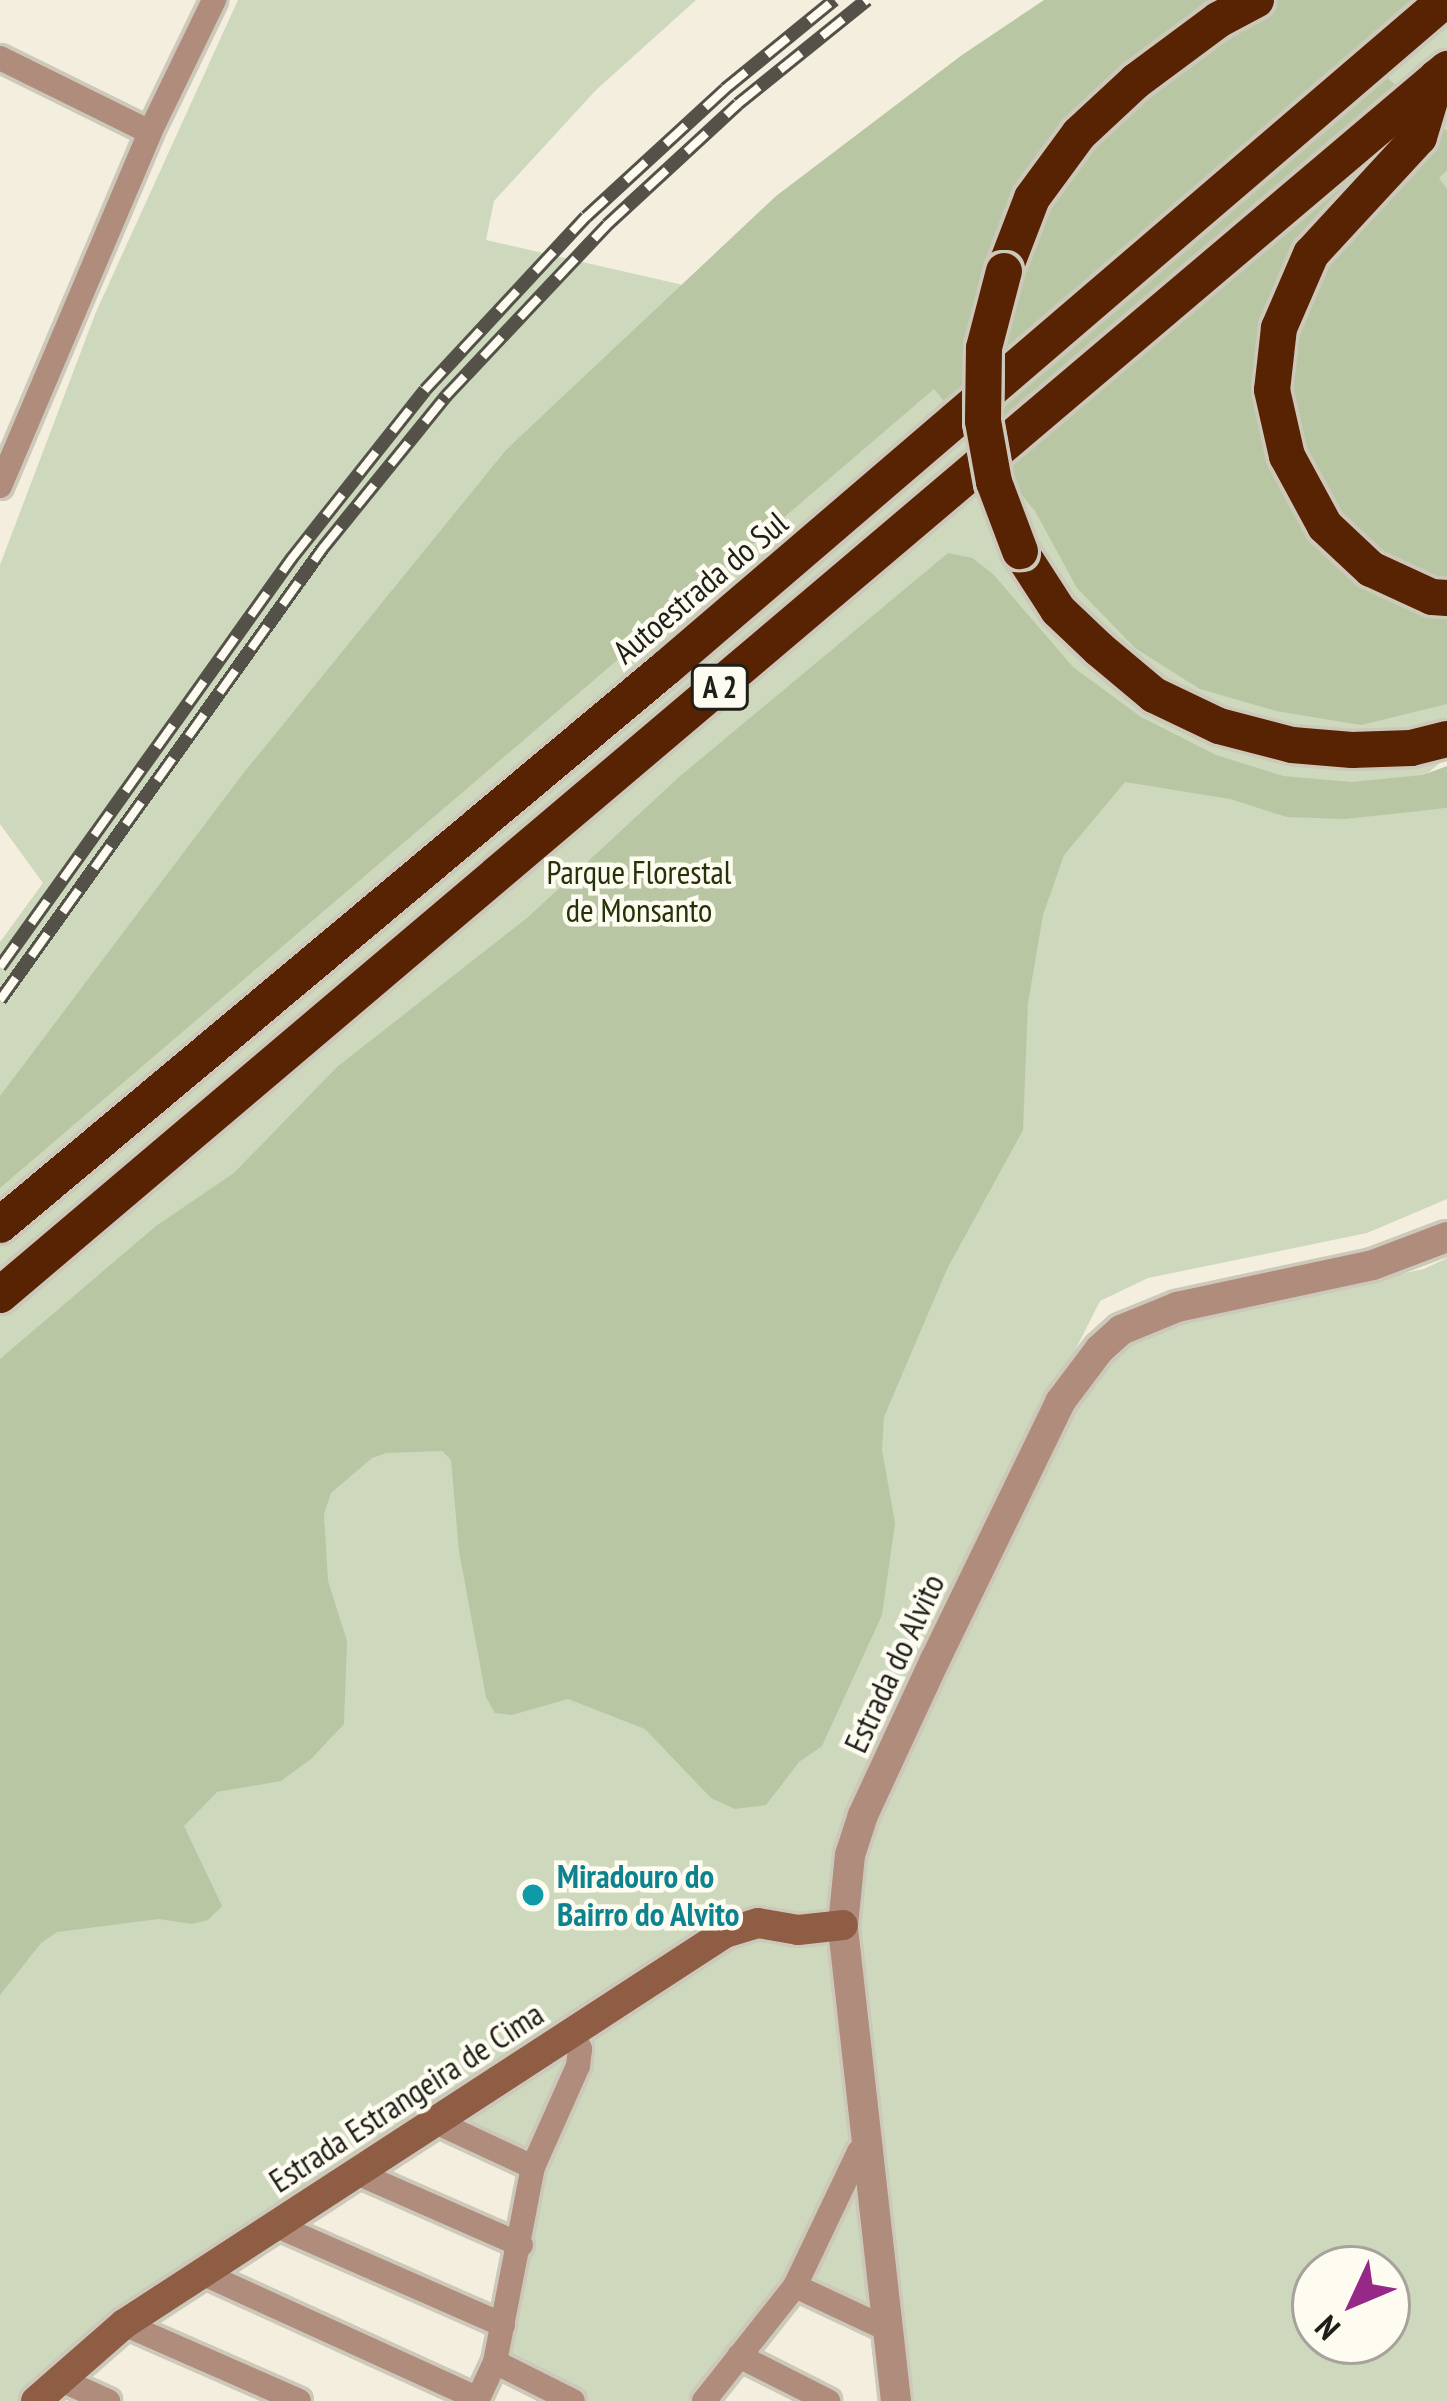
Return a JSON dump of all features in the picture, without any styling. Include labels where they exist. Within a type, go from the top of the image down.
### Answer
[{"type":"highway","points":[[1256,0],[1218,20],[1136,81],[1078,134],[1032,198],[1004,271],[984,348],[983,421],[994,482],[1020,551],[1058,610],[1154,694],[1219,726],[1292,745],[1352,751],[1411,748],[1447,739]]},
{"type":"highway","name":"Autoestrada do Sul","points":[[0,1225],[666,668],[1445,0]]},
{"type":"highway","points":[[1442,73],[1418,137],[1311,254],[1279,328],[1272,390],[1287,456],[1325,526],[1371,569],[1432,597],[1447,598]]},
{"type":"highway","name":"A 2","points":[[0,1295],[1442,73]]},
{"type":"main road","name":"Estrada Estrangeira de Cima","points":[[47,2390],[124,2324],[737,1927],[843,1925]]},
{"type":"street","points":[[0,486],[150,132],[214,0]]},
{"type":"street","points":[[0,58],[150,132]]},
{"type":"street","name":"Estrada do Alvito","points":[[896,2401],[843,1925],[850,1855],[863,1815],[1046,1430],[1100,1348],[1146,1316],[1373,1265],[1447,1237]]},
{"type":"street","points":[[202,2273],[477,2400],[495,2362],[533,2168],[578,2066],[580,2049],[572,2032]]},
{"type":"street","points":[[436,2122],[533,2168]]},
{"type":"street","points":[[704,2401],[795,2286],[860,2152],[870,2146]]},
{"type":"street","points":[[357,2173],[520,2245]]},
{"type":"street","points":[[275,2225],[502,2325]]},
{"type":"street","points":[[795,2286],[889,2330]]},
{"type":"street","points":[[124,2324],[299,2401]]},
{"type":"street","points":[[739,2356],[828,2401]]},
{"type":"street","points":[[495,2362],[573,2401]]},
{"type":"street","points":[[47,2390],[108,2401]]},
{"type":"green space","name":"Parque Florestal de Monsanto","points":[[238,0],[696,0],[596,90],[494,201],[486,240],[954,347],[1239,0],[1447,0],[1447,757],[1379,814],[1447,808],[1447,1199],[1367,1233],[1148,1278],[1100,1301],[970,1559],[988,1592],[1061,1434],[1107,1360],[1175,1322],[1424,1269],[1447,1258],[1447,2401],[908,2401],[900,2334],[808,2290],[718,2401],[569,2401],[495,2366],[543,2164],[458,2123],[70,2373],[42,2401],[0,2401],[0,942],[43,883],[0,824],[0,565],[96,312]]},
{"type":"green space","points":[[1044,0],[1411,0],[1355,49],[1447,131],[1447,170],[1439,178],[1447,189],[1447,704],[1361,725],[1276,711],[1200,689],[1135,648],[1077,588],[1035,511],[934,389],[0,1188],[0,1096],[242,775],[506,450],[776,196],[962,55]]},
{"type":"green space","points":[[948,553],[972,558],[993,574],[1073,667],[1141,717],[1216,755],[1283,776],[1351,782],[1423,775],[1447,766],[1447,808],[1345,819],[1287,817],[1230,799],[1125,782],[1064,855],[1043,915],[1028,1003],[1023,1130],[947,1269],[884,1417],[882,1450],[895,1523],[882,1615],[822,1746],[799,1762],[766,1805],[735,1809],[711,1798],[645,1729],[568,1699],[512,1715],[495,1713],[486,1697],[459,1551],[451,1460],[442,1451],[386,1453],[372,1458],[331,1493],[324,1514],[328,1581],[347,1641],[344,1724],[311,1759],[281,1781],[217,1792],[184,1826],[222,1906],[208,1920],[192,1924],[159,1919],[57,1932],[41,1943],[0,1995],[0,1359],[156,1226],[234,1173],[337,1067],[527,918],[679,777]]},
{"type":"railway","points":[[0,967],[292,558],[425,390],[586,217],[725,89],[834,0]]},
{"type":"railway","points":[[0,1000],[323,548],[446,396],[607,225],[738,104],[867,0]]},
{"type":"place","name":"Miradouro do Bairro do Alvito","points":[[533,1895]]}]
